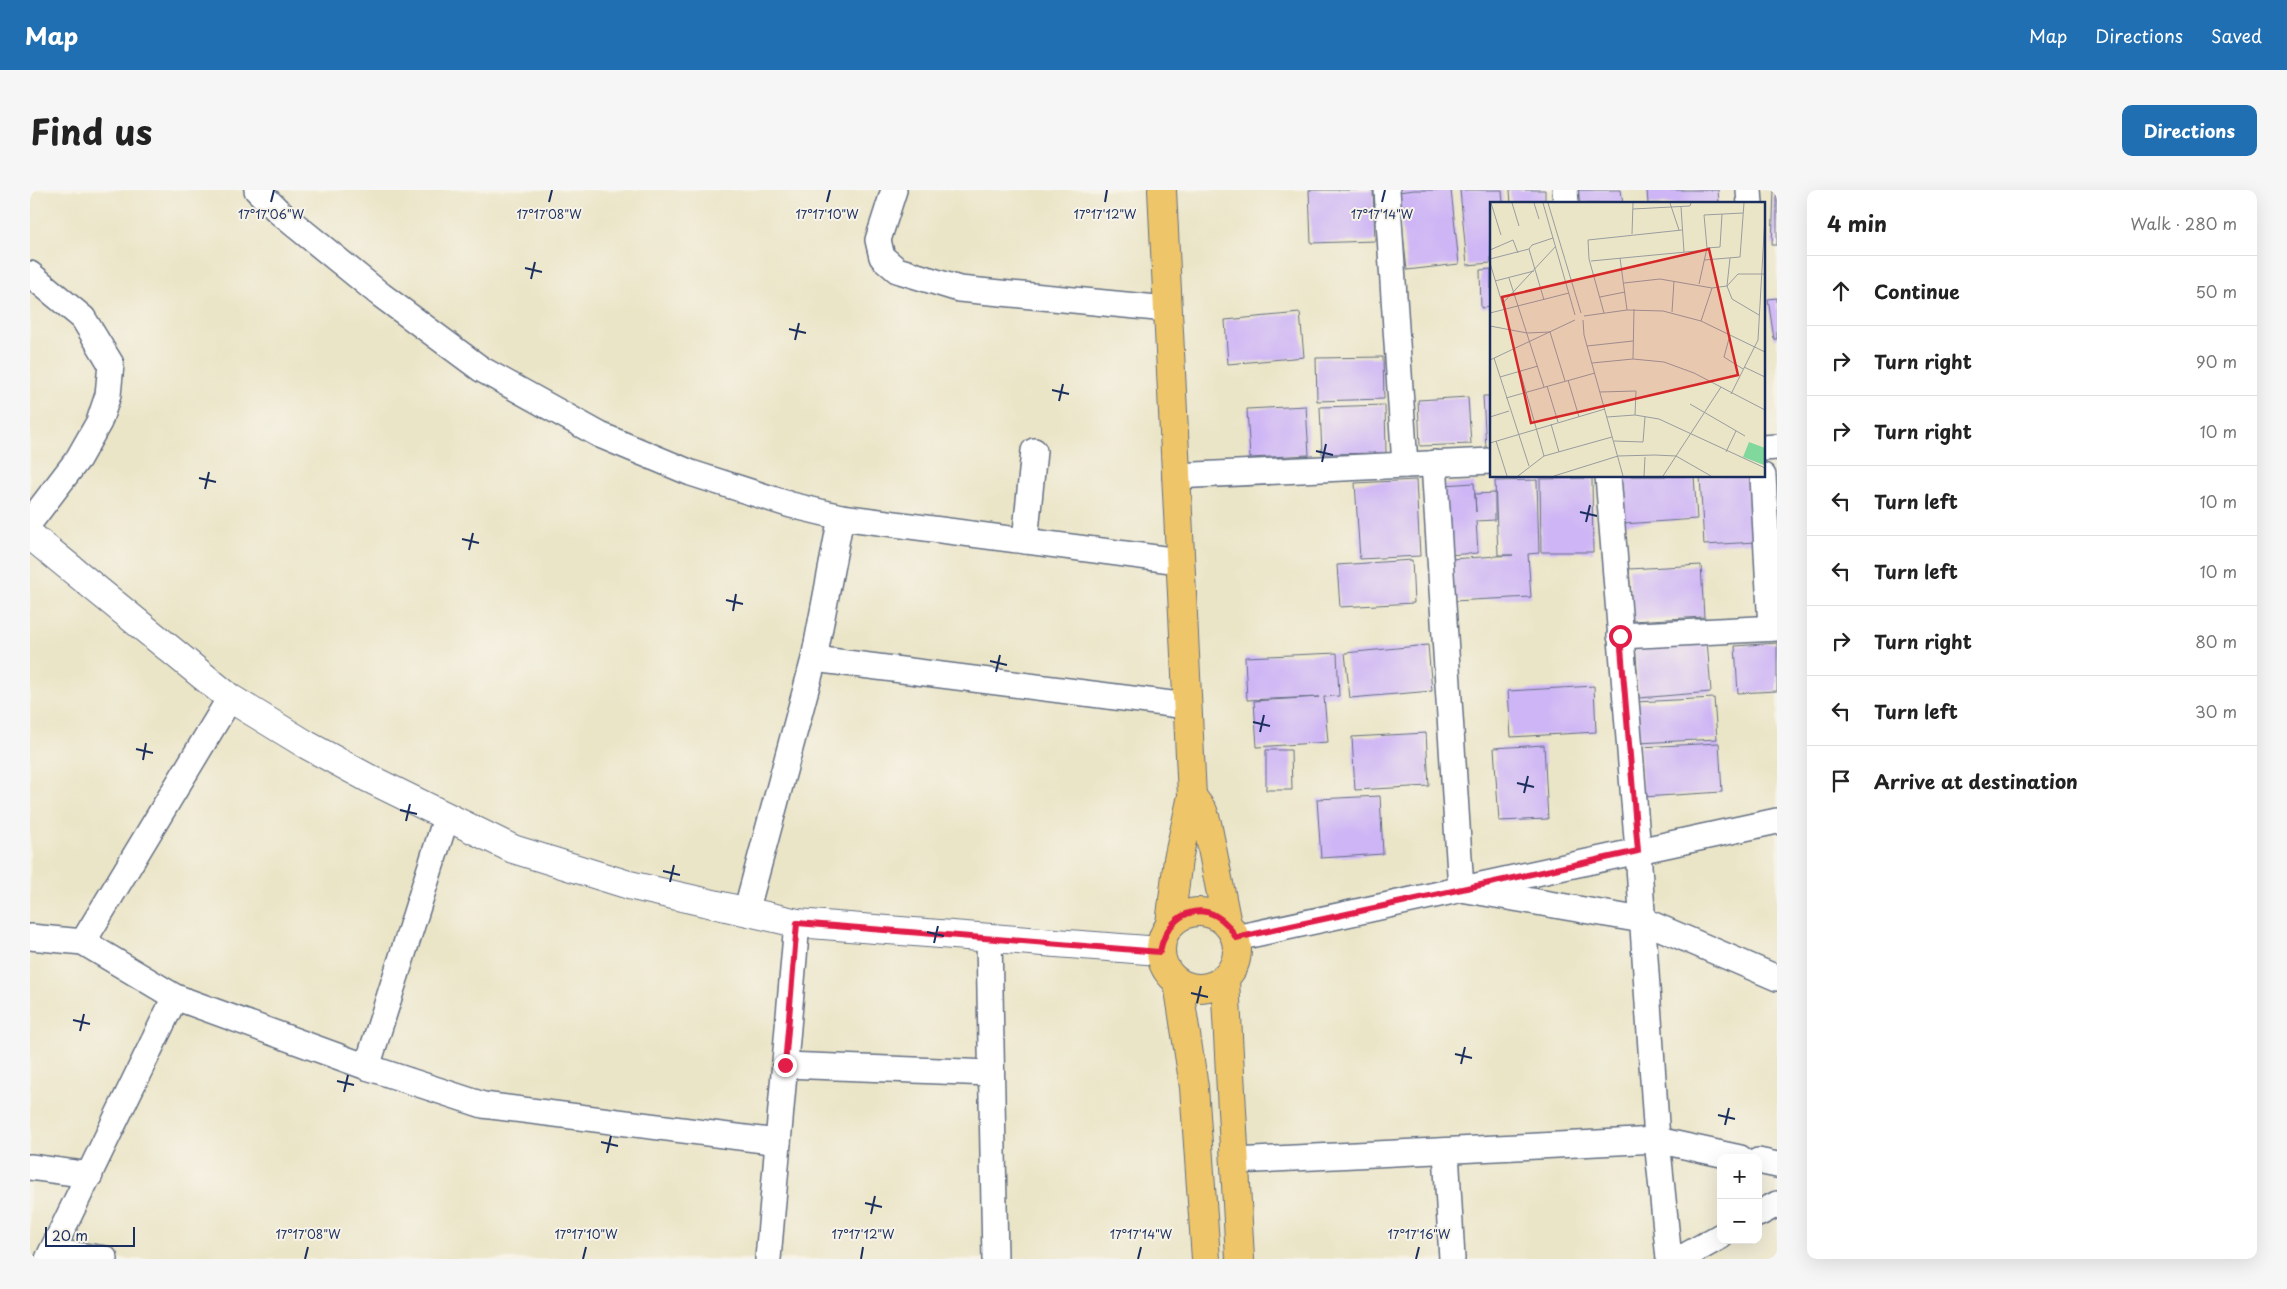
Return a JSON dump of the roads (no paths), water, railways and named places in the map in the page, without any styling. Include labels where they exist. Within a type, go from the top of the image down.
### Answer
[{"type":"main road","points":[[1162,190],[1174,476],[1192,796],[1178,859],[1170,924],[1163,937],[1160,952],[1162,964],[1178,983],[1194,988],[1210,988],[1225,980],[1234,968],[1238,953],[1207,823],[1203,811],[1192,796]]},
{"type":"main road","points":[[1170,924],[1183,915],[1198,912],[1214,915],[1232,931]]},
{"type":"main road","points":[[1225,980],[1240,1259]]},
{"type":"main road","points":[[1178,983],[1194,1087],[1204,1206],[1206,1259]]},
{"type":"street","points":[[257,190],[280,212],[381,295],[481,369],[600,435],[691,473],[791,504],[841,517],[1180,561]]},
{"type":"street","points":[[894,190],[878,240],[882,257],[897,270],[959,289],[1167,309]]},
{"type":"street","points":[[1387,190],[1405,465]]},
{"type":"street","points":[[30,274],[83,318],[111,364],[108,395],[100,422],[78,459],[30,522]]},
{"type":"street","points":[[1764,448],[1777,447]]},
{"type":"street","points":[[1025,541],[1034,451]]},
{"type":"street","points":[[1174,476],[1490,461]]},
{"type":"street","points":[[1434,463],[1461,889]]},
{"type":"street","points":[[1608,478],[1638,851],[1657,1140],[1669,1259]]},
{"type":"street","points":[[1620,636],[1774,628],[1763,478]]},
{"type":"street","points":[[746,912],[814,659],[841,517]]},
{"type":"street","points":[[30,535],[230,698],[307,745],[446,818],[512,849],[629,885],[797,923],[1160,952]]},
{"type":"street","points":[[814,659],[1187,706]]},
{"type":"street","points":[[83,942],[230,698]]},
{"type":"street","points":[[367,1067],[446,818]]},
{"type":"street","points":[[1232,931],[1461,889],[1777,820]]},
{"type":"street","points":[[1461,889],[1642,920],[1777,978]]},
{"type":"street","points":[[768,1259],[797,923]]},
{"type":"street","points":[[30,937],[83,942],[175,997],[367,1067],[483,1105],[778,1142]]},
{"type":"street","points":[[989,938],[995,1259]]},
{"type":"street","points":[[105,1259],[50,1256],[175,997]]},
{"type":"street","points":[[785,1065],[991,1073]]},
{"type":"street","points":[[1235,1162],[1657,1140],[1722,1154]]},
{"type":"street","points":[[1446,1151],[1452,1259]]},
{"type":"street","points":[[1762,1163],[1777,1166]]},
{"type":"street","points":[[30,1167],[90,1175]]},
{"type":"street","points":[[1762,1212],[1777,1204]]},
{"type":"street","points":[[1680,1259],[1717,1238]]}]
